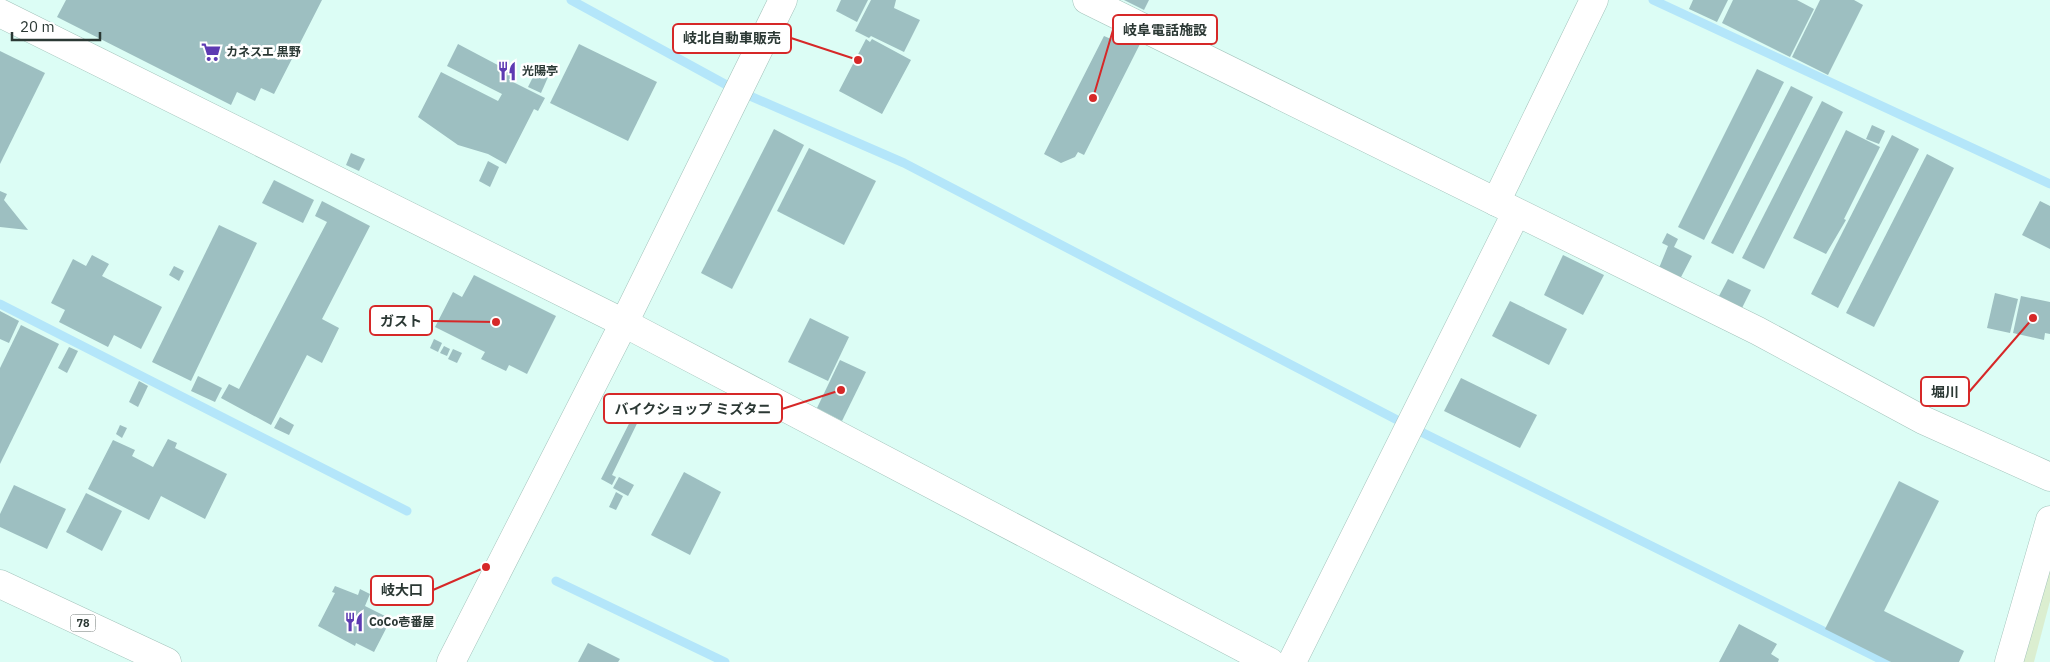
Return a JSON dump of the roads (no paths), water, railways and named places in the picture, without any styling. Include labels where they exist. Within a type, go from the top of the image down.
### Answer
[{"type":"street","points":[[451,662],[624,323],[782,0]]},
{"type":"street","points":[[1087,0],[1758,331],[1923,420],[2050,477]]},
{"type":"street","points":[[1292,662],[1506,208],[1594,0]]},
{"type":"street","points":[[0,13],[624,323],[1270,662]]},
{"type":"street","points":[[2009,662],[2050,520]]},
{"type":"street","name":"78","points":[[0,584],[167,662]]},
{"type":"waterway","points":[[571,0],[734,89],[904,163],[1403,423],[1886,662]]},
{"type":"waterway","points":[[1653,0],[2050,184]]},
{"type":"waterway","points":[[0,304],[407,511]]},
{"type":"waterway","points":[[556,581],[725,662]]},
{"type":"place","name":"カネスエ 黒野","points":[[211,52]]},
{"type":"place","name":"岐北自動車販売","points":[[858,60]]},
{"type":"place","name":"光陽亭","points":[[507,71]]},
{"type":"place","name":"岐阜電話施設","points":[[1093,98]]},
{"type":"place","name":"堀川","points":[[2033,318]]},
{"type":"place","name":"ガスト","points":[[496,322]]},
{"type":"place","name":"バイクショップ ミズタニ","points":[[841,390]]},
{"type":"place","name":"岐大口","points":[[486,567]]},
{"type":"place","name":"CoCo壱番屋","points":[[354,622]]}]
